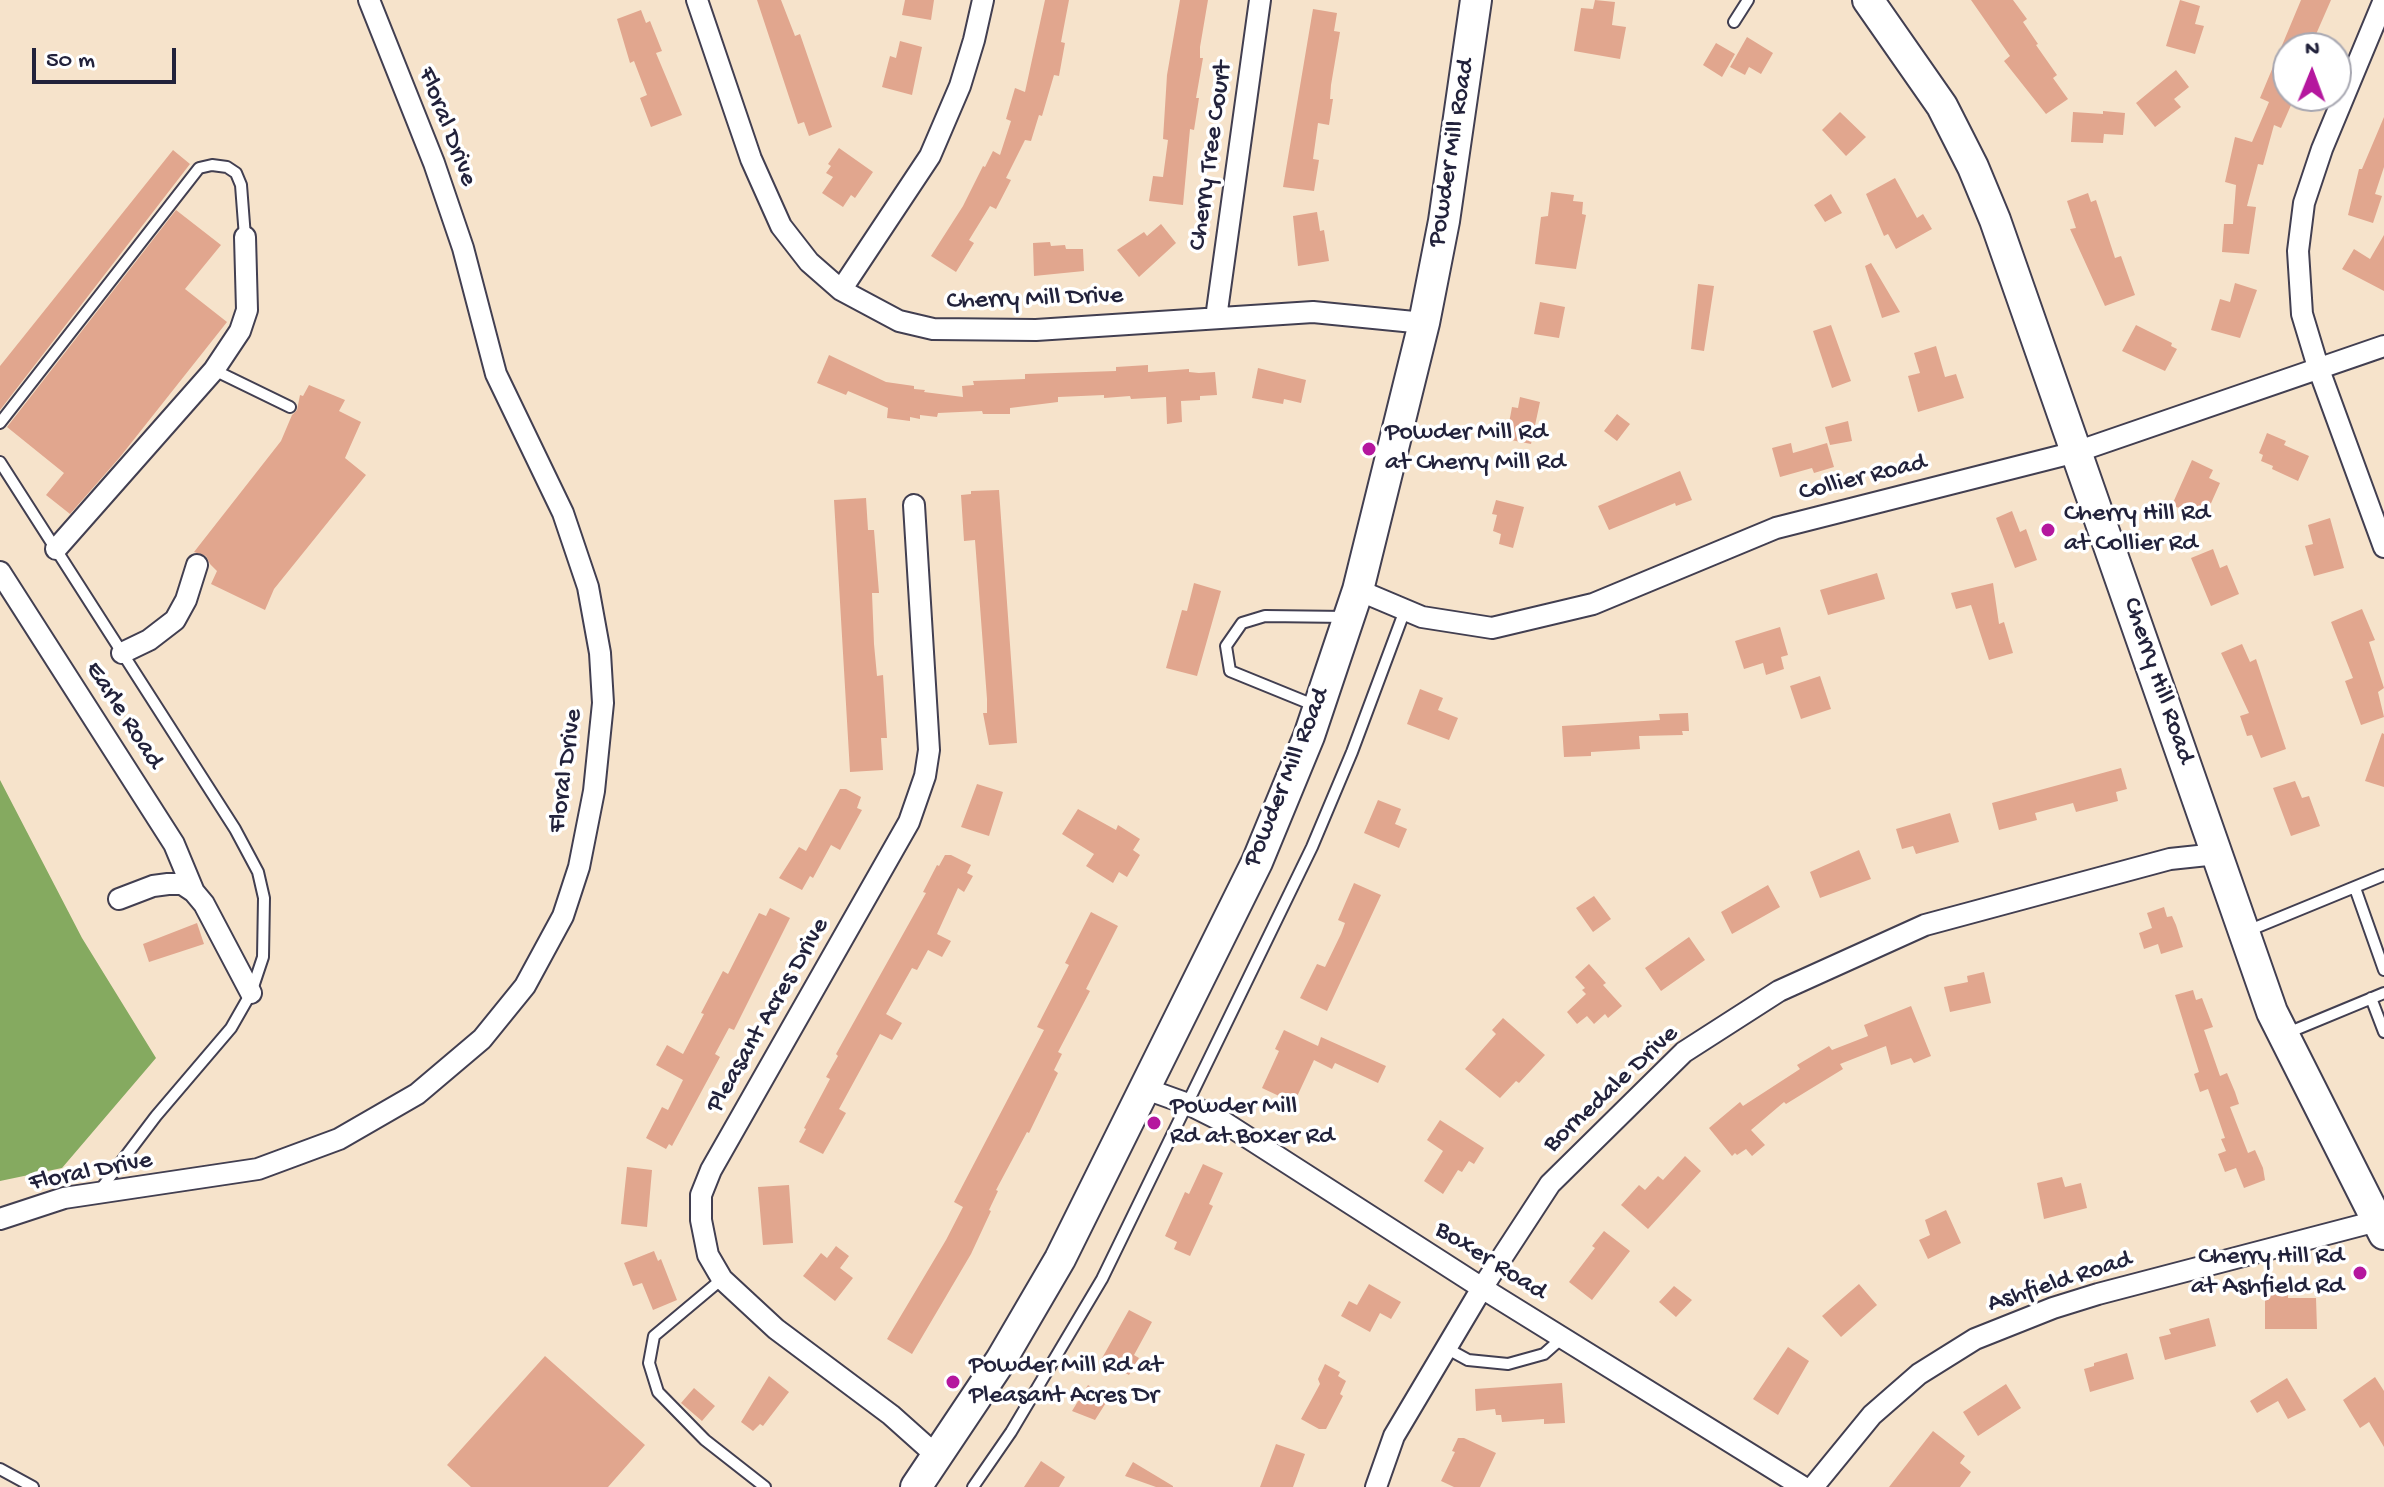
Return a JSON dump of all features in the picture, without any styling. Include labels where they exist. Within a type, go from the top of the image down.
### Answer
[{"type":"main road","name":"Powder Mill Road","points":[[916,1487],[1001,1360],[1060,1259],[1257,862],[1309,736],[1354,604],[1424,323],[1446,207],[1476,0]]},
{"type":"main road","name":"Cherry Hill Road","points":[[1868,0],[1942,106],[1973,167],[1995,220],[2272,1012],[2380,1228]]},
{"type":"street","name":"Floral Drive","points":[[0,1219],[64,1198],[96,1196],[258,1169],[339,1139],[417,1094],[482,1039],[525,986],[563,916],[579,867],[594,791],[603,703],[600,653],[588,587],[563,513],[496,374],[463,248],[434,163],[369,0]]},
{"type":"street","name":"Cherry Mill Drive","points":[[697,0],[751,159],[781,226],[809,262],[841,290],[899,321],[933,329],[1036,330],[1313,312],[1424,323]]},
{"type":"street","points":[[841,290],[930,156],[960,86],[983,0]]},
{"type":"street","name":"Cherry Tree Court","points":[[1216,318],[1260,0]]},
{"type":"street","points":[[2384,0],[2322,149],[2304,203],[2298,251],[2302,314],[2318,367],[2384,547]]},
{"type":"street","points":[[56,549],[214,370],[240,331],[247,310],[245,237]]},
{"type":"street","name":"Collier Road","points":[[1354,604],[1405,610],[1422,617],[1492,628],[1593,604],[1776,528],[2076,452],[2384,346]]},
{"type":"street","name":"Pleasant Acres Drive","points":[[914,505],[929,750],[925,776],[909,822],[711,1170],[701,1195],[701,1220],[708,1255],[722,1279],[776,1329],[891,1415],[938,1457]]},
{"type":"street","points":[[122,653],[149,640],[175,620],[186,600],[197,565]]},
{"type":"street","name":"Earle Road","points":[[0,572],[174,844],[194,892],[204,904],[251,993]]},
{"type":"street","name":"Bornedale Drive","points":[[1376,1487],[1394,1436],[1482,1288],[1550,1184],[1684,1052],[1779,991],[1832,964],[1925,925],[2170,859],[2217,854]]},
{"type":"street","points":[[119,899],[153,886],[168,884],[182,884],[194,892]]},
{"type":"street","name":"Boxer Road","points":[[1146,1089],[1188,1104],[1222,1121],[1482,1288],[1803,1487]]},
{"type":"street","name":"Ashfield Road","points":[[1813,1487],[1872,1415],[1919,1374],[1975,1339],[2098,1294],[2380,1228]]},
{"type":"lane","points":[[1734,22],[1748,0]]},
{"type":"lane","points":[[0,423],[199,168],[212,165],[227,167],[236,173],[241,185],[245,237]]},
{"type":"lane","points":[[214,370],[290,407]]},
{"type":"lane","points":[[0,462],[235,829],[258,872],[264,898],[263,957],[251,993],[231,1028],[156,1116],[96,1196]]},
{"type":"lane","points":[[1318,707],[1230,671],[1226,646],[1242,623],[1265,616],[1354,604]]},
{"type":"lane","points":[[973,1487],[1011,1432],[1102,1279],[1312,847],[1352,752],[1405,610]]},
{"type":"lane","points":[[2244,933],[2384,875]]},
{"type":"lane","points":[[2355,888],[2384,970]]},
{"type":"lane","points":[[2283,1035],[2384,993]]},
{"type":"lane","points":[[2371,998],[2384,1032]]},
{"type":"lane","points":[[722,1279],[654,1336],[649,1363],[658,1392],[705,1440],[765,1487]]},
{"type":"lane","points":[[1446,1348],[1468,1360],[1508,1364],[1544,1354],[1562,1338]]},
{"type":"lane","points":[[0,1469],[33,1487]]},
{"type":"green space","points":[[0,780],[82,938],[156,1058],[62,1168],[0,1181]]},
{"type":"building","points":[[757,0],[781,0],[795,36],[800,34],[832,127],[809,136],[804,122],[798,124]]},
{"type":"building","points":[[905,0],[934,0],[931,20],[902,15]]},
{"type":"building","points":[[1045,0],[1069,0],[1061,42],[1065,43],[1059,76],[1054,75],[1042,116],[1039,115],[1031,141],[1025,140],[1006,178],[1011,180],[996,209],[990,206],[969,240],[974,243],[956,272],[931,256],[993,151],[1000,155],[1011,121],[1006,119],[1015,88],[1025,92]]},
{"type":"building","points":[[1180,0],[1208,0],[1200,47],[1200,58],[1203,58],[1196,98],[1199,98],[1194,130],[1190,129],[1183,205],[1149,201],[1153,176],[1163,177],[1168,140],[1163,139],[1167,75]]},
{"type":"building","points":[[1595,0],[1615,2],[1612,25],[1626,27],[1620,59],[1574,51],[1581,8],[1593,9]]},
{"type":"building","points":[[1971,0],[2013,0],[2027,19],[2023,22],[2057,75],[2053,78],[2068,99],[2046,114],[2004,61],[2010,56]]},
{"type":"building","points":[[2180,0],[2200,6],[2195,24],[2204,26],[2195,54],[2166,46]]},
{"type":"building","points":[[2301,0],[2331,0],[2317,32],[2288,32]]},
{"type":"building","points":[[1313,9],[1337,13],[1334,31],[1340,32],[1331,85],[1330,99],[1333,99],[1329,125],[1318,123],[1313,159],[1319,160],[1314,191],[1283,187]]},
{"type":"building","points":[[641,10],[646,23],[650,21],[662,51],[656,53],[682,115],[651,127],[640,98],[647,95],[634,61],[630,63],[617,19]]},
{"type":"building","points":[[1747,37],[1773,53],[1761,74],[1749,67],[1745,75],[1730,67]]},
{"type":"building","points":[[900,41],[922,47],[912,95],[882,87],[890,56],[896,58]]},
{"type":"building","points":[[1716,43],[1735,54],[1722,77],[1703,65]]},
{"type":"building","points":[[2272,69],[2272,112],[2288,112],[2281,128],[2274,125],[2263,165],[2258,164],[2247,206],[2256,207],[2249,254],[2222,252],[2224,224],[2233,224],[2236,185],[2225,182],[2235,137],[2252,142],[2269,102],[2260,98]]},
{"type":"building","points":[[2176,70],[2189,87],[2174,99],[2181,107],[2155,127],[2136,103]]},
{"type":"building","points":[[2103,111],[2125,113],[2123,135],[2104,134],[2103,143],[2071,142],[2073,112],[2103,114]]},
{"type":"building","points":[[1840,112],[1866,137],[1846,156],[1822,130]]},
{"type":"building","points":[[2384,117],[2384,167],[2375,194],[2382,196],[2373,223],[2348,215],[2359,169],[2362,169]]},
{"type":"building","points":[[839,148],[873,172],[855,198],[851,195],[843,207],[822,193],[833,177],[826,173],[831,166],[828,164]]},
{"type":"building","points":[[173,150],[190,164],[0,410],[0,366]]},
{"type":"building","points":[[1895,178],[1917,218],[1923,214],[1932,229],[1896,249],[1888,234],[1884,236],[1866,194]]},
{"type":"building","points":[[1551,192],[1574,195],[1573,201],[1583,202],[1582,214],[1586,215],[1576,269],[1535,264],[1541,217],[1548,216]]},
{"type":"building","points":[[2088,193],[2091,202],[2096,200],[2115,258],[2121,256],[2135,295],[2105,306],[2070,229],[2076,228],[2067,201]]},
{"type":"building","points":[[1831,194],[1842,213],[1825,222],[1814,205]]},
{"type":"building","points":[[176,210],[221,245],[185,289],[227,322],[120,457],[70,514],[46,495],[64,473],[7,427]]},
{"type":"building","points":[[1317,212],[1320,231],[1324,230],[1329,261],[1298,266],[1293,216]]},
{"type":"building","points":[[1161,224],[1176,243],[1139,277],[1117,250],[1144,232],[1147,236]]},
{"type":"building","points":[[2384,235],[2384,291],[2342,269],[2354,249],[2370,259]]},
{"type":"building","points":[[1050,242],[1051,246],[1083,249],[1084,271],[1034,276],[1033,243]]},
{"type":"building","points":[[1871,263],[1900,312],[1882,318],[1865,266]]},
{"type":"building","points":[[2235,283],[2257,290],[2240,338],[2211,330],[2220,299],[2230,302]]},
{"type":"building","points":[[1698,284],[1714,286],[1704,351],[1691,349]]},
{"type":"building","points":[[1540,302],[1565,307],[1559,338],[1534,334]]},
{"type":"building","points":[[1831,325],[1851,381],[1832,388],[1813,331]]},
{"type":"building","points":[[2136,325],[2172,343],[2171,346],[2177,349],[2165,371],[2122,351]]},
{"type":"building","points":[[1936,346],[1945,377],[1956,374],[1964,398],[1918,412],[1908,376],[1920,373],[1914,353]]},
{"type":"building","points":[[829,355],[886,382],[914,386],[914,389],[924,392],[963,397],[962,386],[974,385],[973,381],[1025,379],[1025,374],[1116,371],[1116,367],[1148,365],[1148,372],[1189,369],[1189,372],[1215,372],[1217,395],[1181,401],[1182,422],[1167,424],[1166,397],[1131,399],[1130,396],[1104,398],[1104,395],[1058,397],[1058,402],[1010,408],[1010,414],[983,414],[982,411],[938,413],[937,417],[910,417],[910,421],[887,418],[888,408],[848,391],[846,395],[817,383]]},
{"type":"building","points":[[1258,368],[1306,380],[1301,403],[1284,399],[1283,404],[1252,398]]},
{"type":"building","points":[[309,385],[345,400],[339,411],[361,422],[345,458],[366,475],[274,589],[265,610],[211,584],[217,571],[206,556],[194,552],[281,441],[297,410],[300,395],[303,396]]},
{"type":"building","points":[[1520,397],[1540,402],[1531,444],[1506,439],[1512,407],[1518,408]]},
{"type":"building","points":[[1617,414],[1630,424],[1617,441],[1604,431]]},
{"type":"building","points":[[1848,421],[1852,441],[1830,445],[1825,427]]},
{"type":"building","points":[[2267,433],[2309,456],[2298,481],[2261,461],[2263,455],[2259,453]]},
{"type":"building","points":[[1791,443],[1793,453],[1827,443],[1834,467],[1814,473],[1812,468],[1780,477],[1772,448]]},
{"type":"building","points":[[2192,460],[2213,470],[2209,478],[2220,483],[2204,519],[2172,505]]},
{"type":"building","points":[[1680,471],[1692,500],[1676,506],[1675,503],[1609,530],[1598,506]]},
{"type":"building","points":[[999,490],[1017,743],[989,745],[983,713],[987,713],[987,699],[975,540],[964,541],[961,495],[971,494],[971,491]]},
{"type":"building","points":[[866,498],[868,530],[874,530],[879,593],[872,593],[874,644],[877,676],[883,675],[887,738],[881,738],[883,770],[850,772],[834,500]]},
{"type":"building","points":[[1496,500],[1524,507],[1513,548],[1499,544],[1501,534],[1493,531],[1497,515],[1492,514]]},
{"type":"building","points":[[2012,511],[2020,532],[2026,529],[2037,560],[2015,568],[1996,518]]},
{"type":"building","points":[[2330,518],[2344,568],[2314,576],[2305,546],[2313,544],[2308,525]]},
{"type":"building","points":[[2213,549],[2220,568],[2227,565],[2239,594],[2211,606],[2191,558]]},
{"type":"building","points":[[1877,573],[1885,599],[1828,615],[1820,590]]},
{"type":"building","points":[[1194,583],[1221,591],[1197,676],[1166,668],[1182,610],[1187,611]]},
{"type":"building","points":[[1993,583],[1999,624],[2004,622],[2013,653],[1989,660],[1971,605],[1956,609],[1951,593]]},
{"type":"building","points":[[2362,609],[2375,640],[2369,642],[2384,688],[2378,692],[2384,717],[2361,725],[2345,681],[2353,678],[2331,622]]},
{"type":"building","points":[[1780,627],[1788,655],[1781,657],[1784,669],[1766,675],[1763,663],[1744,669],[1735,641]]},
{"type":"building","points":[[2242,644],[2250,662],[2256,659],[2286,749],[2261,758],[2252,735],[2247,736],[2240,716],[2249,713],[2221,653]]},
{"type":"building","points":[[1820,676],[1831,709],[1801,719],[1790,686]]},
{"type":"building","points":[[1420,689],[1443,698],[1438,710],[1458,718],[1449,740],[1407,724]]},
{"type":"building","points":[[1688,713],[1689,731],[1682,731],[1683,735],[1639,736],[1640,749],[1564,757],[1562,726],[1660,720],[1659,714]]},
{"type":"building","points":[[2384,734],[2384,787],[2365,781]]},
{"type":"building","points":[[2121,768],[2127,789],[2116,792],[2118,801],[2076,812],[2073,803],[2035,813],[2037,820],[1999,830],[1992,803]]},
{"type":"building","points":[[2295,781],[2302,798],[2309,796],[2320,826],[2291,836],[2273,788]]},
{"type":"building","points":[[977,784],[1003,792],[989,836],[961,827]]},
{"type":"building","points":[[840,789],[861,797],[857,808],[862,810],[840,850],[831,845],[813,878],[810,876],[802,890],[779,878],[799,847],[806,851]]},
{"type":"building","points":[[1378,800],[1401,809],[1395,824],[1407,829],[1399,848],[1364,833]]},
{"type":"building","points":[[1078,809],[1116,830],[1118,825],[1140,839],[1133,850],[1140,855],[1127,877],[1119,872],[1113,883],[1086,866],[1094,854],[1062,834]]},
{"type":"building","points":[[1950,813],[1959,842],[1916,854],[1913,846],[1902,849],[1896,829]]},
{"type":"building","points":[[1859,850],[1871,879],[1820,898],[1810,872]]},
{"type":"building","points":[[945,855],[971,865],[967,873],[973,876],[964,892],[958,888],[937,934],[951,941],[942,957],[928,950],[917,970],[912,968],[886,1014],[902,1023],[892,1040],[880,1034],[839,1109],[846,1113],[823,1154],[799,1142],[804,1128],[830,1079],[826,1077],[838,1056],[836,1054]]},
{"type":"building","points":[[1354,883],[1381,895],[1327,1011],[1300,998],[1317,964],[1325,967],[1341,934],[1345,923],[1338,920]]},
{"type":"building","points":[[1768,885],[1780,907],[1732,934],[1721,912]]},
{"type":"building","points":[[1594,896],[1611,919],[1593,932],[1576,908]]},
{"type":"building","points":[[2164,907],[2167,917],[2172,916],[2183,947],[2161,954],[2158,944],[2144,949],[2139,933],[2152,928],[2147,913]]},
{"type":"building","points":[[770,908],[790,918],[734,1030],[729,1028],[715,1054],[720,1057],[672,1146],[669,1144],[666,1149],[646,1138],[662,1107],[668,1110],[683,1080],[656,1065],[667,1045],[683,1054],[723,971],[728,974],[759,913],[766,916]]},
{"type":"building","points":[[1091,912],[1118,926],[1086,989],[1090,991],[1058,1052],[1062,1054],[1054,1070],[1058,1073],[1029,1133],[996,1190],[991,1211],[971,1254],[912,1354],[887,1339],[963,1207],[954,1202],[1044,1030],[1037,1027],[1069,965],[1065,963]]},
{"type":"building","points":[[197,923],[204,944],[149,962],[143,944]]},
{"type":"building","points":[[1689,937],[1705,960],[1661,991],[1645,968]]},
{"type":"building","points":[[1589,964],[1622,1006],[1608,1018],[1605,1014],[1594,1024],[1587,1016],[1577,1024],[1567,1012],[1586,994],[1582,990],[1585,988],[1575,977]]},
{"type":"building","points":[[1984,972],[1991,1003],[1950,1012],[1944,987],[1968,982],[1967,976]]},
{"type":"building","points":[[2193,990],[2196,1000],[2202,998],[2213,1027],[2204,1030],[2220,1076],[2227,1073],[2235,1092],[2239,1104],[2230,1107],[2248,1153],[2255,1150],[2263,1168],[2265,1180],[2244,1188],[2236,1168],[2225,1172],[2218,1154],[2226,1151],[2221,1139],[2225,1138],[2208,1089],[2200,1092],[2194,1074],[2199,1072],[2175,995]]},
{"type":"building","points":[[1911,1006],[1931,1056],[1914,1063],[1911,1058],[1891,1065],[1886,1046],[1840,1064],[1843,1069],[1786,1104],[1784,1102],[1751,1130],[1765,1145],[1752,1156],[1746,1149],[1732,1156],[1709,1128],[1740,1102],[1743,1106],[1800,1069],[1797,1065],[1829,1046],[1832,1050],[1868,1036],[1864,1025]]},
{"type":"building","points":[[1503,1018],[1545,1055],[1500,1098],[1465,1069],[1496,1034],[1492,1030]]},
{"type":"building","points":[[1284,1030],[1318,1046],[1321,1037],[1386,1066],[1378,1083],[1335,1063],[1332,1069],[1314,1060],[1294,1103],[1262,1088],[1279,1051],[1275,1049]]},
{"type":"building","points":[[1440,1120],[1484,1148],[1474,1164],[1469,1161],[1462,1172],[1458,1170],[1443,1194],[1424,1181],[1443,1151],[1427,1140]]},
{"type":"building","points":[[1685,1156],[1701,1171],[1648,1229],[1621,1205],[1639,1185],[1645,1190],[1658,1176],[1663,1180]]},
{"type":"building","points":[[1203,1164],[1223,1173],[1209,1204],[1213,1206],[1190,1256],[1174,1249],[1177,1242],[1165,1236],[1185,1192],[1189,1194]]},
{"type":"building","points":[[627,1167],[652,1170],[647,1227],[621,1224]]},
{"type":"building","points":[[2062,1177],[2065,1187],[2081,1183],[2087,1208],[2044,1219],[2037,1183]]},
{"type":"building","points":[[789,1185],[793,1243],[763,1245],[758,1187]]},
{"type":"building","points":[[1946,1210],[1961,1243],[1928,1259],[1919,1240],[1930,1235],[1925,1220]]},
{"type":"building","points":[[1604,1231],[1630,1251],[1592,1300],[1569,1282]]},
{"type":"building","points":[[836,1246],[849,1256],[840,1268],[853,1278],[835,1301],[803,1276],[821,1253],[827,1258]]},
{"type":"building","points":[[654,1251],[658,1261],[661,1259],[677,1300],[653,1310],[642,1283],[633,1286],[624,1263]]},
{"type":"building","points":[[1369,1284],[1401,1302],[1391,1319],[1380,1313],[1370,1332],[1341,1316],[1349,1301],[1357,1305]]},
{"type":"building","points":[[1859,1284],[1877,1305],[1841,1337],[1822,1316]]},
{"type":"building","points":[[1674,1286],[1692,1300],[1676,1317],[1659,1302]]},
{"type":"building","points":[[2265,1291],[2284,1291],[2284,1296],[2288,1295],[2288,1298],[2316,1298],[2317,1329],[2265,1329]]},
{"type":"building","points":[[1129,1310],[1152,1322],[1134,1355],[1139,1358],[1129,1375],[1101,1360]]},
{"type":"building","points":[[2209,1318],[2216,1346],[2165,1360],[2159,1337],[2171,1334],[2169,1329]]},
{"type":"building","points":[[1788,1347],[1809,1361],[1778,1415],[1753,1399]]},
{"type":"building","points":[[2127,1353],[2134,1379],[2090,1392],[2084,1369]]},
{"type":"building","points":[[545,1356],[645,1445],[608,1487],[471,1487],[447,1465]]},
{"type":"building","points":[[1325,1364],[1340,1372],[1338,1376],[1346,1381],[1340,1394],[1343,1396],[1326,1429],[1319,1429],[1301,1419],[1320,1384],[1318,1379]]},
{"type":"building","points":[[769,1376],[789,1392],[763,1426],[760,1424],[753,1431],[741,1422]]},
{"type":"building","points":[[2375,1377],[2384,1391],[2384,1447],[2369,1422],[2360,1428],[2343,1400]]},
{"type":"building","points":[[2287,1378],[2306,1410],[2288,1419],[2278,1401],[2257,1413],[2250,1401]]},
{"type":"building","points":[[1562,1383],[1565,1423],[1544,1424],[1544,1419],[1502,1422],[1501,1415],[1496,1415],[1495,1409],[1476,1411],[1475,1389]]},
{"type":"building","points":[[2006,1384],[2021,1408],[1978,1436],[1963,1412]]},
{"type":"building","points":[[1088,1385],[1109,1398],[1095,1420],[1072,1411]]},
{"type":"building","points":[[694,1388],[715,1406],[702,1421],[681,1403]]},
{"type":"building","points":[[1933,1431],[1965,1456],[1960,1463],[1971,1472],[1960,1487],[1889,1487]]},
{"type":"building","points":[[1458,1438],[1496,1453],[1480,1487],[1454,1487],[1441,1481]]},
{"type":"building","points":[[1276,1444],[1305,1454],[1293,1487],[1260,1487]]},
{"type":"building","points":[[1041,1461],[1065,1477],[1059,1487],[1024,1487]]},
{"type":"building","points":[[1133,1462],[1173,1487],[1156,1487],[1125,1476]]},
{"type":"place","name":"Powder Mill Rd at Cherry Mill Rd","points":[[1369,449]]},
{"type":"place","name":"Cherry Hill Rd at Collier Rd","points":[[2048,530]]},
{"type":"place","name":"Powder Mill Rd at Boxer Rd","points":[[1154,1123]]},
{"type":"place","name":"Cherry Hill Rd at Ashfield Rd","points":[[2360,1273]]},
{"type":"place","name":"Powder Mill Rd at Pleasant Acres Dr","points":[[953,1382]]}]
